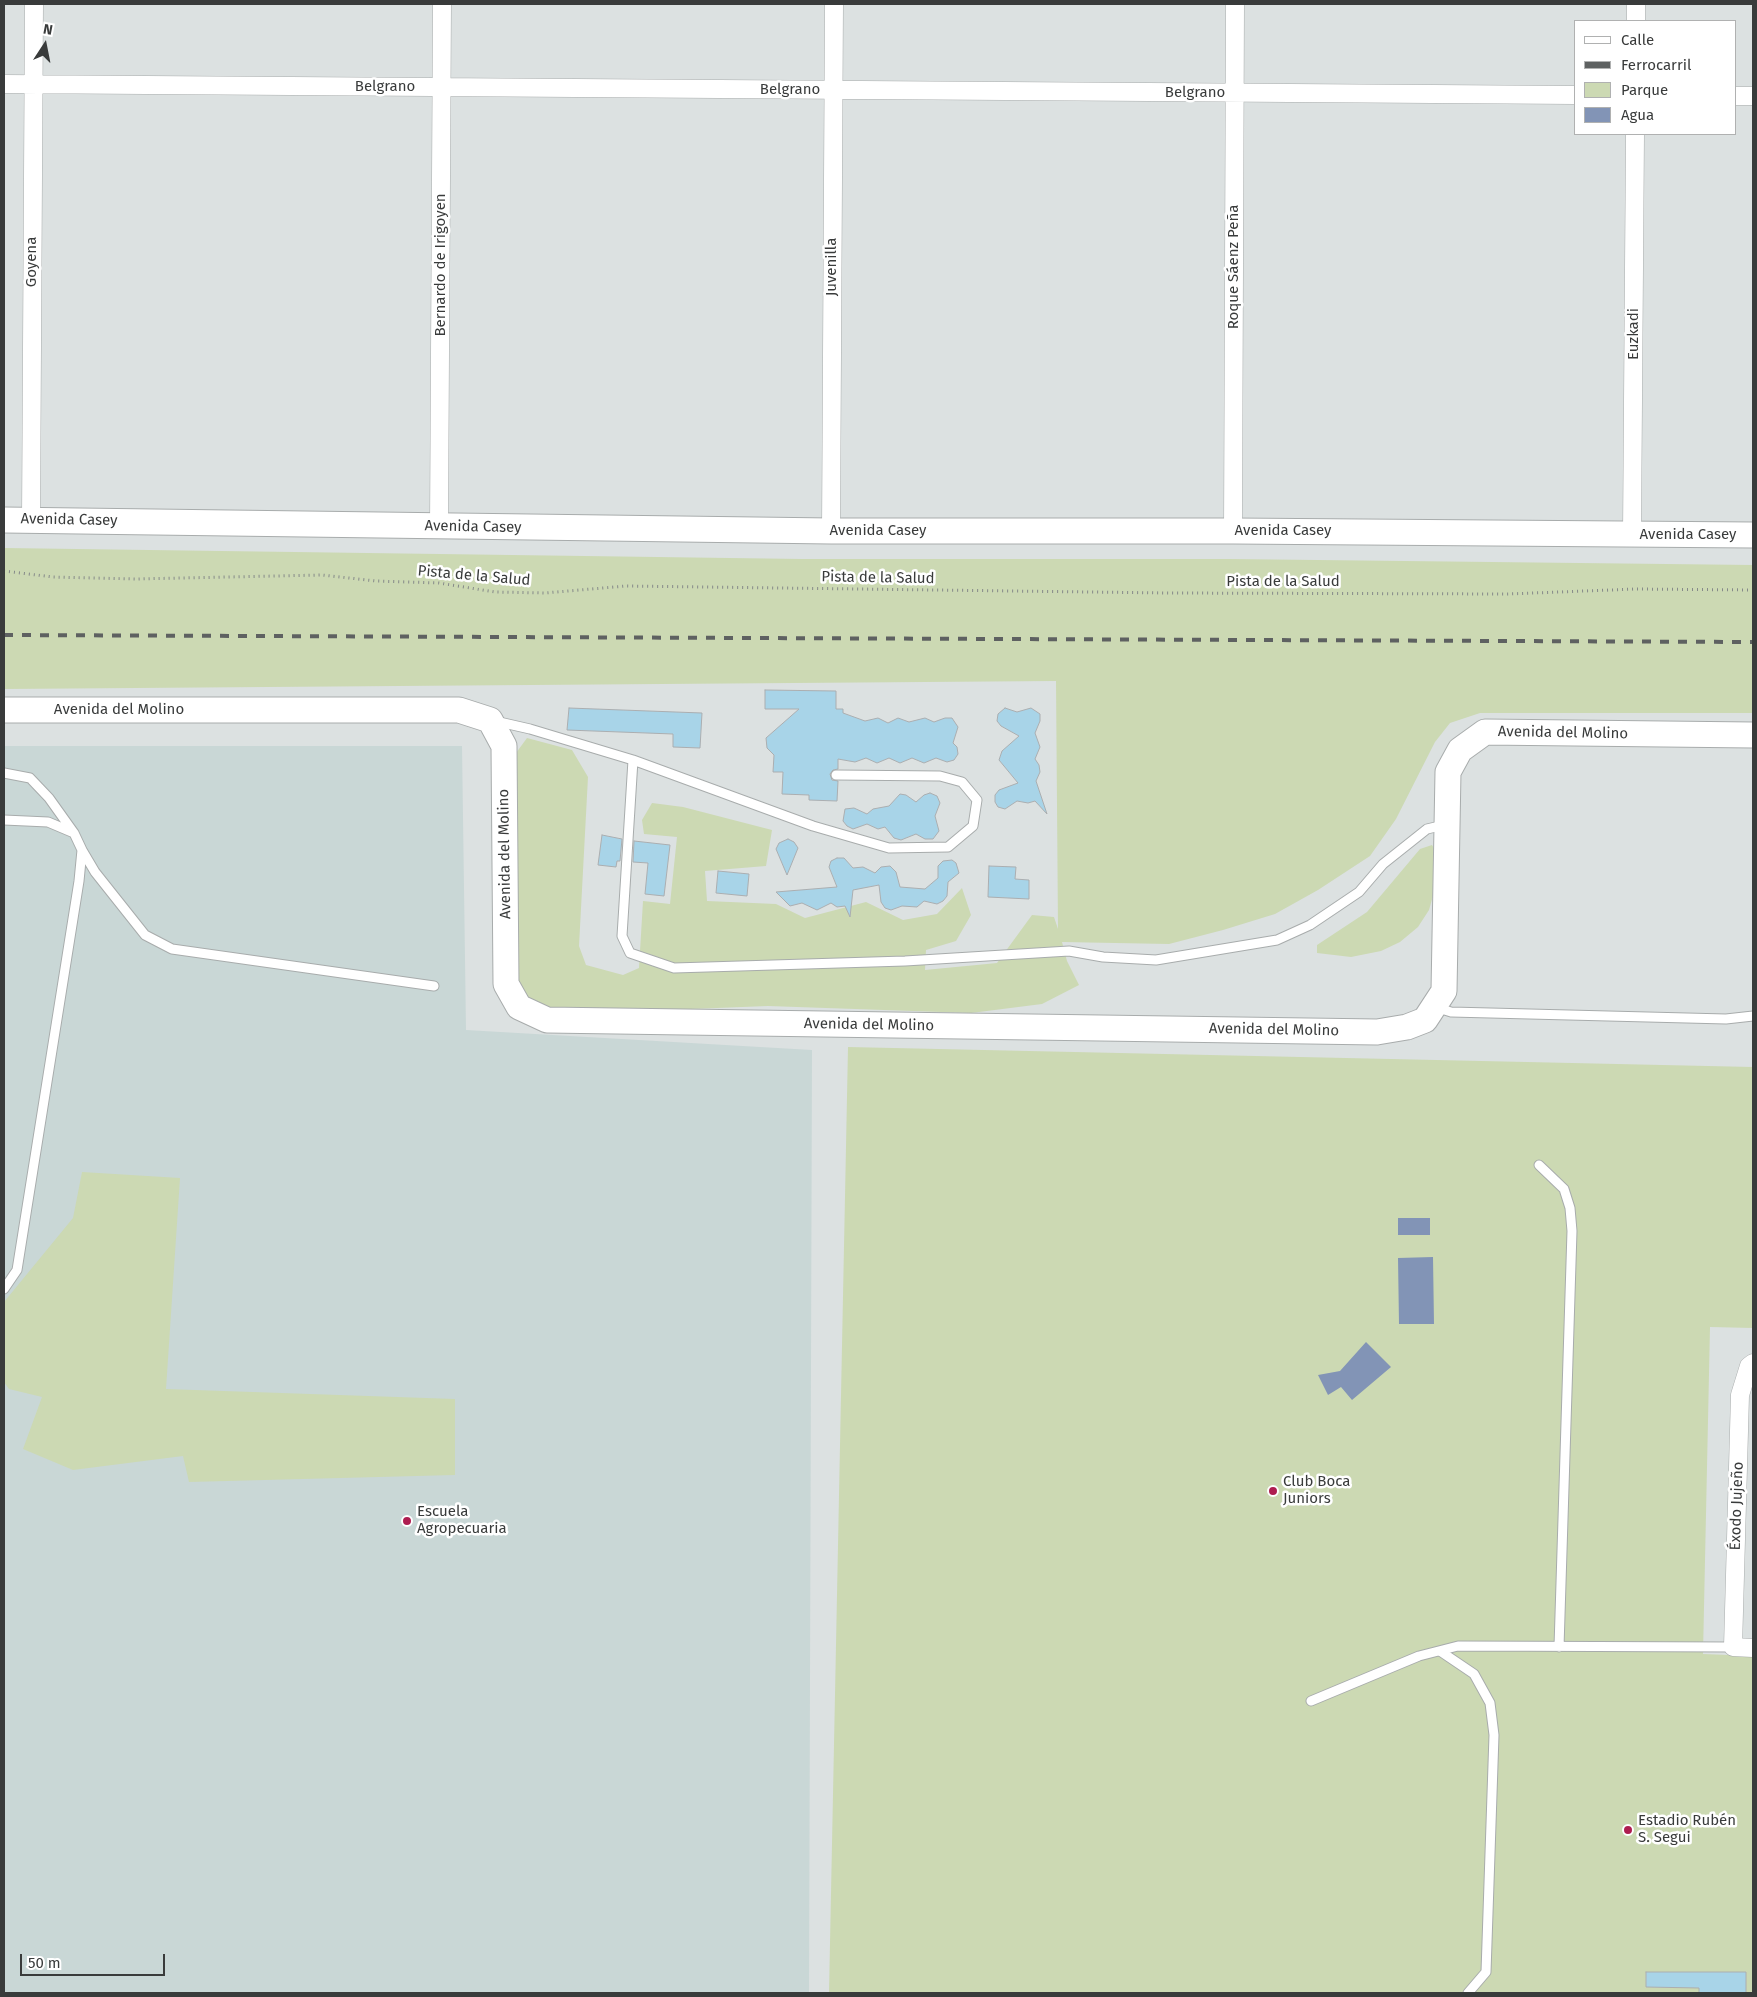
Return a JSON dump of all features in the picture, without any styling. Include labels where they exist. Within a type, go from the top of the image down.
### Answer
[{"type":"street","name":"Goyena","points":[[31,520],[34,4]]},
{"type":"street","name":"Bernardo de Irigoyen","points":[[439,526],[442,4]]},
{"type":"street","name":"Juvenilla","points":[[831,531],[834,4]]},
{"type":"street","name":"Roque Sáenz Peña","points":[[1233,531],[1235,4]]},
{"type":"street","points":[[1636,4],[1636,20]]},
{"type":"street","name":"Belgrano","points":[[4,84],[1574,95]]},
{"type":"street","points":[[1737,96],[1753,96]]},
{"type":"street","name":"Euzkadi","points":[[1632,534],[1635,135]]},
{"type":"street","name":"Avenida Casey","points":[[4,520],[831,531],[1233,531],[1753,535]]},
{"type":"street","name":"Avenida del Molino","points":[[4,710],[459,710],[490,720],[504,746],[506,984],[519,1007],[547,1020],[1377,1032],[1407,1027],[1425,1020],[1444,992],[1448,772],[1460,750],[1485,732],[1753,735]]},
{"type":"street","name":"Éxodo Jujeño","points":[[1733,1647],[1740,1395],[1751,1365]]},
{"type":"street","points":[[1733,1647],[1753,1648]]},
{"type":"lane","points":[[490,720],[530,729],[633,760],[813,826],[889,848],[948,846],[973,826],[977,800],[962,782],[940,776],[836,775]]},
{"type":"lane","points":[[633,760],[622,936],[630,953],[674,968],[905,961],[1069,951],[1104,957],[1156,960],[1276,940],[1310,925],[1359,892],[1383,864],[1426,829],[1447,824]]},
{"type":"lane","points":[[4,773],[30,778],[49,798],[74,833],[94,872],[145,935],[172,949],[434,986]]},
{"type":"lane","points":[[4,820],[48,822],[74,833]]},
{"type":"lane","points":[[4,1289],[18,1270],[80,881],[82,850]]},
{"type":"lane","points":[[1434,1006],[1451,1012],[1726,1019],[1753,1016]]},
{"type":"lane","points":[[1539,1165],[1564,1189],[1570,1208],[1572,1230],[1559,1647]]},
{"type":"lane","points":[[1311,1701],[1419,1656],[1458,1646],[1733,1647]]},
{"type":"lane","points":[[1440,1651],[1474,1674],[1490,1703],[1494,1735],[1486,1972],[1468,1993]]},
{"type":"path","name":"Pista de la Salud","points":[[4,571],[53,578],[135,579],[322,575],[353,580],[439,583],[495,592],[528,593],[626,586],[1167,593],[1508,594],[1636,589],[1753,590]]},
{"type":"shaded area","name":"Escuela Agropecuaria","points":[[4,746],[462,746],[466,1030],[812,1050],[809,1993],[4,1993]]},
{"type":"green space","points":[[4,548],[802,559],[1230,559],[1753,565],[1753,713],[1480,713],[1450,723],[1435,742],[1396,819],[1370,856],[1318,890],[1275,914],[1223,930],[1169,944],[1062,942],[1067,961],[1079,985],[1042,1004],[971,1013],[768,1006],[614,1012],[548,1007],[526,997],[516,975],[516,753],[527,738],[572,750],[588,777],[579,946],[586,965],[623,975],[639,968],[643,901],[670,904],[677,837],[644,834],[642,820],[652,803],[683,807],[772,830],[766,866],[705,871],[707,901],[776,904],[805,918],[866,902],[903,920],[937,914],[962,888],[971,915],[956,941],[926,950],[925,970],[997,963],[1032,915],[1054,917],[1058,929],[1056,681],[4,689]]},
{"type":"green space","points":[[1432,845],[1435,850],[1436,885],[1429,910],[1418,927],[1400,942],[1381,951],[1351,957],[1317,953],[1317,945],[1367,912],[1420,849]]},
{"type":"green space","name":"Club Boca Juniors","points":[[848,1047],[1753,1067],[1753,1328],[1710,1327],[1703,1654],[1753,1656],[1753,1993],[829,1993]]},
{"type":"green space","points":[[82,1172],[180,1178],[166,1389],[455,1399],[455,1475],[189,1482],[183,1456],[73,1470],[23,1449],[42,1397],[9,1389],[4,1382],[4,1302],[73,1218]]},
{"type":"water","points":[[1398,1218],[1430,1218],[1430,1235],[1398,1235]]},
{"type":"water","points":[[1433,1257],[1434,1324],[1399,1324],[1398,1258]]},
{"type":"water","points":[[1366,1342],[1391,1367],[1352,1400],[1341,1387],[1328,1395],[1318,1375],[1340,1371]]},
{"type":"building","points":[[765,690],[836,691],[836,709],[843,709],[843,713],[865,721],[878,718],[888,723],[898,718],[909,722],[925,718],[934,722],[945,718],[952,718],[958,727],[953,743],[957,747],[958,754],[954,760],[947,762],[936,758],[924,763],[912,758],[900,763],[889,758],[877,763],[866,758],[855,762],[838,759],[838,769],[833,770],[830,774],[832,780],[838,781],[837,801],[809,800],[809,795],[782,794],[783,772],[773,772],[774,755],[767,748],[766,738],[799,709],[765,709]]},
{"type":"building","points":[[569,708],[702,713],[700,748],[673,747],[673,734],[567,730]]},
{"type":"building","points":[[1005,708],[1017,712],[1031,708],[1040,714],[1040,721],[1035,733],[1040,747],[1035,759],[1039,765],[1040,772],[1036,781],[1047,814],[1035,801],[1028,803],[1017,801],[1005,809],[998,807],[995,802],[995,795],[999,790],[1018,783],[999,760],[1002,751],[1019,736],[1001,726],[997,721],[998,714]]},
{"type":"building","points":[[930,793],[937,796],[940,803],[935,816],[939,831],[933,839],[925,839],[916,834],[901,840],[894,838],[885,827],[878,829],[867,824],[853,829],[843,821],[845,809],[854,808],[867,814],[873,809],[889,806],[900,794],[906,795],[916,802],[924,795]]},
{"type":"building","points":[[602,835],[622,839],[620,861],[617,861],[616,867],[598,865]]},
{"type":"building","points":[[788,839],[794,842],[798,848],[787,875],[776,849],[779,843]]},
{"type":"building","points":[[634,841],[670,845],[664,896],[645,894],[648,863],[633,862]]},
{"type":"building","points":[[837,858],[844,858],[853,868],[863,867],[875,873],[881,867],[890,866],[896,872],[900,887],[925,889],[938,878],[938,866],[943,861],[952,860],[956,863],[959,873],[948,882],[947,896],[937,904],[924,901],[917,907],[902,906],[891,910],[885,908],[881,902],[879,885],[853,890],[850,917],[845,906],[837,907],[831,903],[817,910],[802,903],[790,906],[776,892],[837,887],[829,867],[831,861]]},
{"type":"building","points":[[989,866],[1016,867],[1015,879],[1029,880],[1029,899],[988,897]]},
{"type":"building","points":[[718,871],[749,874],[747,896],[716,893]]},
{"type":"building","points":[[1646,1972],[1746,1972],[1746,1993],[1699,1993],[1699,1988],[1646,1987]]},
{"type":"railway","points":[[4,635],[1753,642]]},
{"type":"place","name":"Club Boca Juniors","points":[[1273,1491]]},
{"type":"place","name":"Escuela Agropecuaria","points":[[407,1521]]},
{"type":"place","name":"Estadio Rubén S. Segui","points":[[1628,1830]]}]
